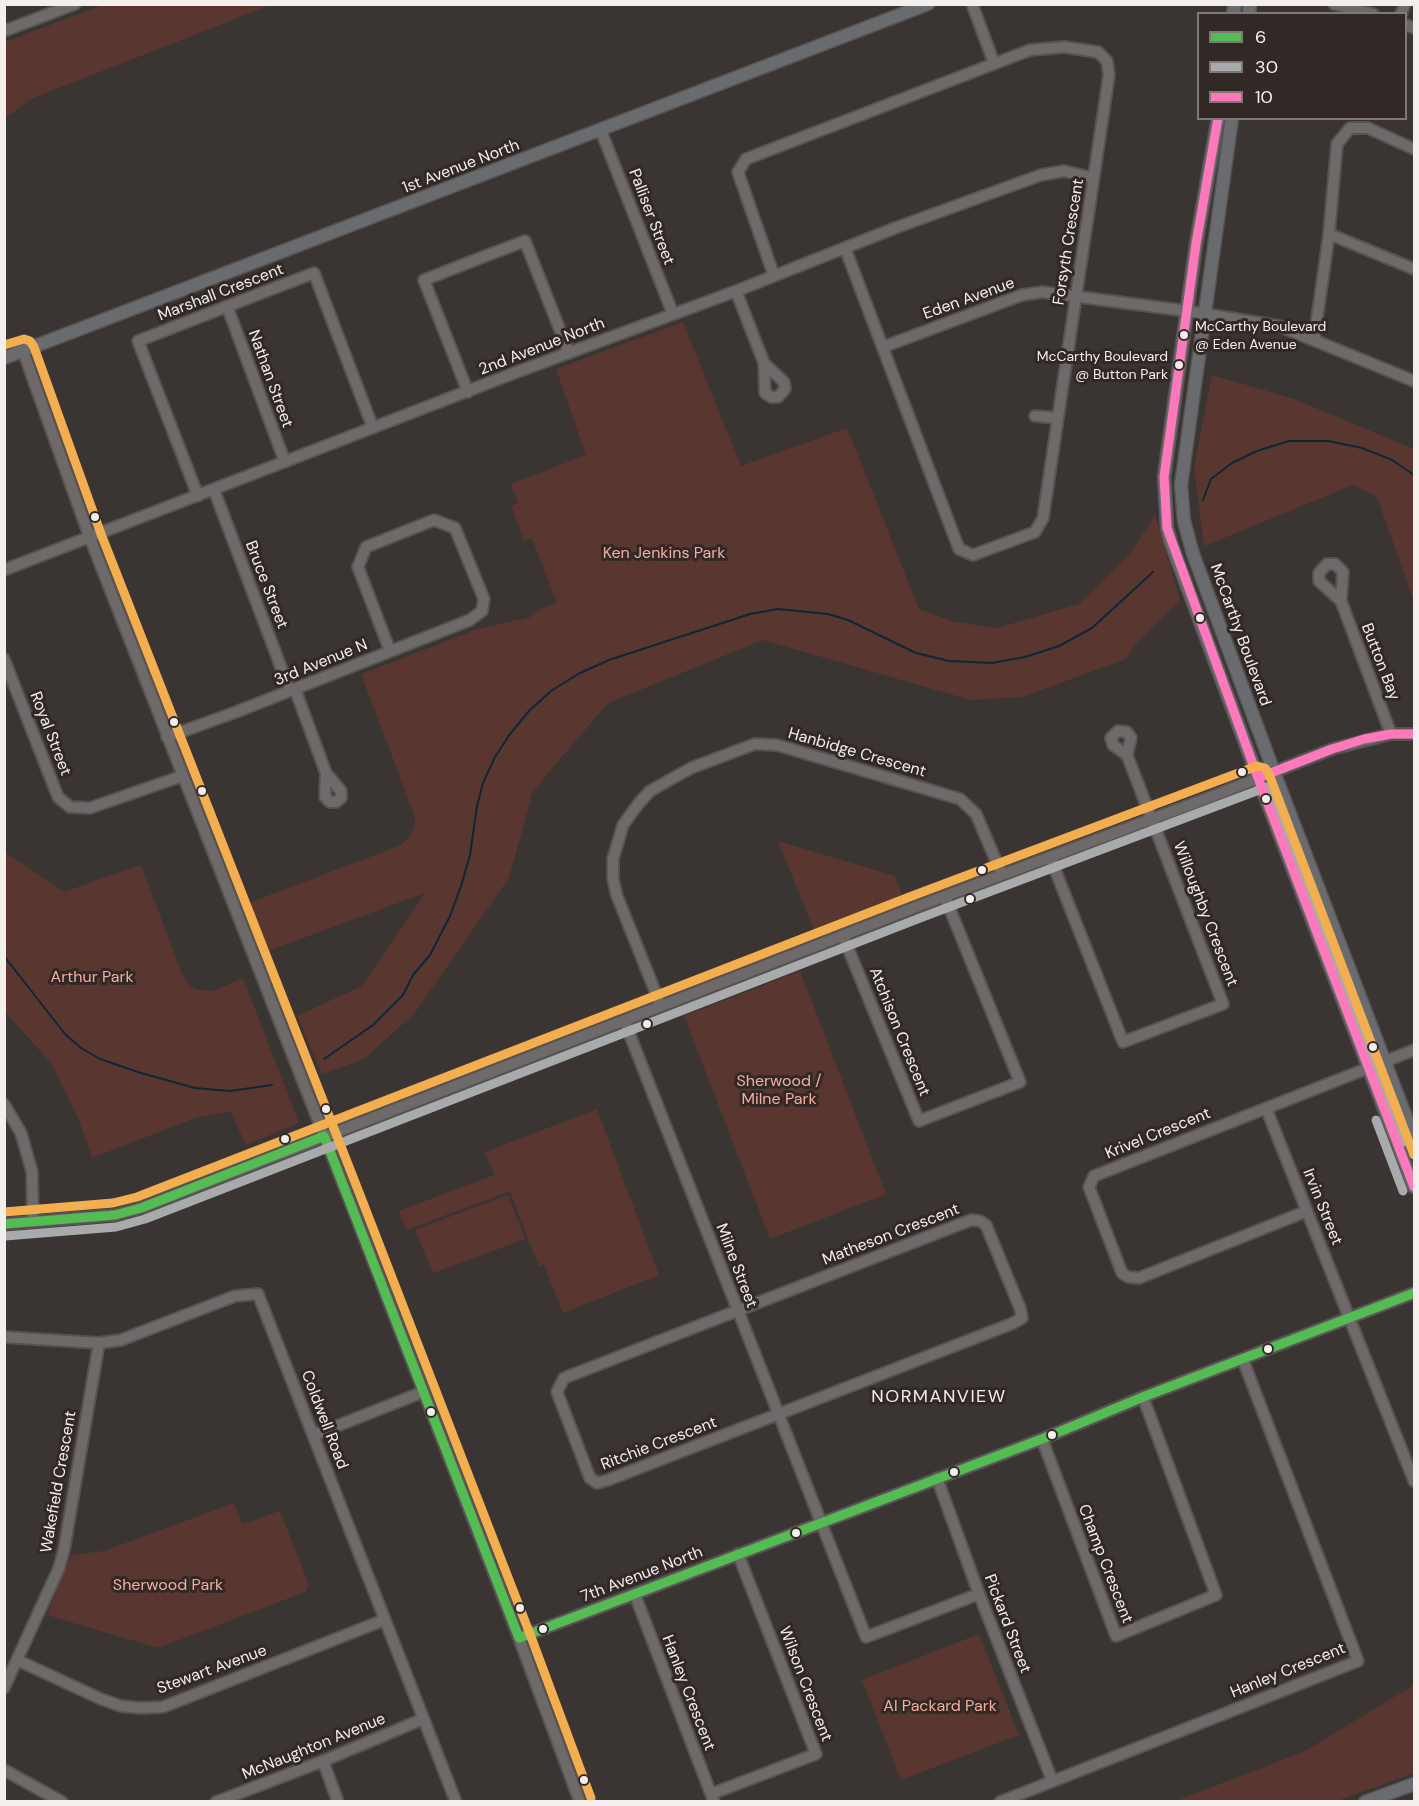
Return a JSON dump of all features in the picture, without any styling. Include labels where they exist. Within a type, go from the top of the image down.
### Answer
[{"type":"main road","name":"1st Avenue North","points":[[4,358],[928,4]]},
{"type":"main road","name":"McCarthy Boulevard","points":[[1218,120],[1187,311],[1164,477],[1167,528],[1258,778],[1414,1187]]},
{"type":"main road","name":"McCarthy Boulevard","points":[[1232,120],[1180,485],[1184,521],[1197,565],[1274,772],[1414,1138]]},
{"type":"main road","points":[[1365,1802],[1414,1784]]},
{"type":"street","points":[[4,31],[75,4]]},
{"type":"street","points":[[972,4],[994,63]]},
{"type":"street","points":[[1334,4],[1365,12]]},
{"type":"street","name":"Forsyth Crescent","points":[[774,276],[738,171],[746,159],[1030,50],[1064,47],[1098,52],[1107,61],[1109,75],[1043,518],[1035,532],[973,555],[959,549],[845,248]]},
{"type":"street","points":[[1314,340],[1329,234],[1337,144],[1350,128],[1368,128],[1414,149]]},
{"type":"street","name":"Palliser Street","points":[[601,131],[673,314]]},
{"type":"street","name":"2nd Avenue North","points":[[4,570],[736,291],[895,228],[1041,175],[1064,171],[1094,178]]},
{"type":"street","points":[[1329,234],[1414,269]]},
{"type":"street","points":[[468,392],[424,280],[475,260],[525,242],[569,353]]},
{"type":"street","name":"Marshall Crescent","points":[[198,496],[138,341],[227,306],[314,273],[373,428]]},
{"type":"street","points":[[736,291],[764,363]]},
{"type":"street","name":"Eden Avenue","points":[[883,347],[1022,295],[1042,292],[1279,326],[1414,381]]},
{"type":"street","name":"Nathan Street","points":[[227,306],[285,462]]},
{"type":"street","points":[[23,351],[90,538],[519,1638],[580,1802]]},
{"type":"street","points":[[1035,416],[1058,418]]},
{"type":"street","name":"Bruce Street","points":[[214,490],[326,773]]},
{"type":"street","name":"3rd Avenue N","points":[[167,737],[471,620],[482,611],[483,599],[455,528],[434,520],[366,547],[357,567],[390,651]]},
{"type":"street","name":"Button Bay","points":[[1341,601],[1391,734]]},
{"type":"street","name":"Royal Street","points":[[4,659],[57,797],[70,807],[90,808],[182,776]]},
{"type":"street","points":[[4,1224],[115,1215],[141,1208],[1332,748],[1391,734],[1414,734]]},
{"type":"street","name":"Hanbidge Crescent","points":[[661,1006],[616,896],[613,859],[623,825],[639,803],[650,791],[691,768],[755,744],[777,745],[960,799],[976,814],[1002,875]]},
{"type":"street","points":[[1127,755],[1151,818]]},
{"type":"street","name":"Willoughby Crescent","points":[[1050,857],[1123,1042],[1223,1004],[1151,818]]},
{"type":"street","name":"Atchison Crescent","points":[[843,936],[919,1121],[1020,1082],[945,897]]},
{"type":"street","name":"Milne Street","points":[[624,1020],[866,1638],[979,1593]]},
{"type":"street","name":"Krivel Crescent","points":[[1307,1211],[1139,1278],[1128,1277],[1122,1273],[1089,1187],[1094,1176],[1414,1050]]},
{"type":"street","points":[[4,1104],[21,1133],[32,1172],[33,1221]]},
{"type":"street","name":"Irvin Street","points":[[1266,1108],[1414,1481]]},
{"type":"street","name":"Matheson Crescent","points":[[737,1310],[971,1220],[980,1221],[986,1225],[1020,1308],[1022,1318],[1011,1324],[778,1414]]},
{"type":"street","name":"7th Avenue North","points":[[519,1638],[1042,1439],[1143,1397],[1414,1293]]},
{"type":"street","name":"Coldwell Road","points":[[4,1337],[99,1343],[121,1340],[235,1296],[258,1294],[456,1802]]},
{"type":"street","name":"Ritchie Crescent","points":[[737,1310],[564,1378],[557,1392],[590,1478],[597,1483],[608,1480],[778,1414]]},
{"type":"street","name":"Wakefield Crescent","points":[[4,1688],[59,1568],[64,1550],[99,1343]]},
{"type":"street","name":"Hanley Crescent","points":[[1000,1802],[1358,1661],[1243,1360]]},
{"type":"street","points":[[314,1435],[423,1392]]},
{"type":"street","name":"Champ Crescent","points":[[1042,1439],[1116,1636],[1216,1595],[1143,1397]]},
{"type":"street","name":"Pickard Street","points":[[937,1478],[1052,1780]]},
{"type":"street","name":"Wilson Crescent","points":[[712,1798],[816,1754],[738,1554]]},
{"type":"street","name":"Hanley Crescent","points":[[635,1594],[712,1798]]},
{"type":"street","name":"Stewart Avenue","points":[[17,1660],[121,1706],[163,1707],[384,1620]]},
{"type":"street","name":"McNaughton Avenue","points":[[221,1801],[423,1719]]},
{"type":"street","points":[[322,1761],[338,1802]]},
{"type":"street","points":[[4,1770],[62,1802]]},
{"type":"green space","points":[[103,5],[271,5],[33,98],[5,118],[5,42]]},
{"type":"green space","name":"Ken Jenkins Park","points":[[683,322],[741,466],[847,428],[919,609],[955,622],[997,628],[1079,604],[1129,555],[1155,515],[1180,600],[1135,645],[1126,659],[1022,697],[971,700],[763,640],[608,703],[533,791],[509,878],[414,1014],[364,1059],[322,1074],[297,1016],[362,986],[425,893],[265,952],[246,904],[399,846],[409,838],[414,828],[415,817],[361,674],[478,629],[531,617],[542,608],[557,603],[532,538],[524,541],[511,506],[518,503],[511,484],[586,455],[556,369]]},
{"type":"green space","points":[[1212,375],[1294,399],[1414,449],[1414,601],[1377,497],[1353,485],[1204,546],[1194,467]]},
{"type":"green space","points":[[778,841],[895,876],[902,896],[814,930]]},
{"type":"green space","name":"Arthur Park","points":[[5,852],[64,892],[141,865],[183,976],[190,986],[198,990],[213,991],[243,978],[299,1123],[246,1145],[230,1111],[195,1118],[92,1158],[79,1120],[51,1063],[5,1012]]},
{"type":"green space","name":"Sherwood / Milne Park","points":[[800,971],[886,1194],[770,1239],[684,1016]]},
{"type":"green space","points":[[597,1109],[659,1275],[563,1313],[544,1265],[539,1267],[510,1191],[406,1230],[399,1211],[494,1175],[485,1152]]},
{"type":"green space","points":[[508,1195],[525,1239],[433,1273],[415,1230]]},
{"type":"green space","name":"Sherwood Park","points":[[234,1503],[242,1524],[280,1511],[309,1585],[305,1592],[158,1648],[47,1615],[71,1555],[104,1551]]},
{"type":"green space","name":"Al Packard Park","points":[[979,1634],[1019,1735],[901,1780],[862,1680]]},
{"type":"green space","points":[[1414,1685],[1414,1773],[1337,1801],[1176,1801],[1305,1751]]},
{"type":"waterway","points":[[1203,500],[1211,479],[1232,463],[1257,451],[1289,441],[1328,441],[1362,448],[1392,460],[1414,475]]},
{"type":"waterway","points":[[324,1059],[373,1025],[403,995],[413,975],[430,955],[450,916],[461,886],[470,855],[477,806],[483,783],[495,757],[529,711],[551,691],[578,674],[609,660],[750,614],[778,609],[828,614],[848,620],[916,653],[949,661],[992,663],[1025,657],[1059,646],[1092,628],[1153,572]]},
{"type":"waterway","points":[[4,956],[65,1034],[81,1048],[100,1059],[195,1088],[230,1091],[272,1085]]},
{"type":"transit line","name":"10","points":[[1218,120],[1196,244],[1164,477],[1167,528],[1258,778],[1414,1187]]},
{"type":"transit line","points":[[4,345],[24,339],[30,341],[34,347],[101,534],[360,1195],[591,1798]]},
{"type":"transit line","name":"10","points":[[1258,778],[1364,739],[1391,734],[1414,734]]},
{"type":"transit line","points":[[4,1212],[113,1203],[137,1197],[912,896],[1257,766],[1265,768],[1269,774],[1414,1155]]},
{"type":"transit line","name":"30","points":[[5,1236],[116,1227],[145,1219],[920,918],[1267,787],[1403,1142]]},
{"type":"transit line","name":"30","points":[[1376,1120],[1403,1191]]},
{"type":"transit line","name":"6","points":[[324,1136],[519,1638]]},
{"type":"transit line","name":"6","points":[[4,1224],[115,1215],[141,1208],[324,1136]]},
{"type":"transit line","name":"6","points":[[519,1638],[1042,1439],[1143,1397],[1414,1293]]},
{"type":"place","name":"McCarthy Boulevard @ Eden Avenue","points":[[1184,335]]},
{"type":"place","name":"McCarthy Boulevard @ Button Park","points":[[1179,365]]},
{"type":"district","name":"NORMANVIEW","points":[[939,1397]]}]
